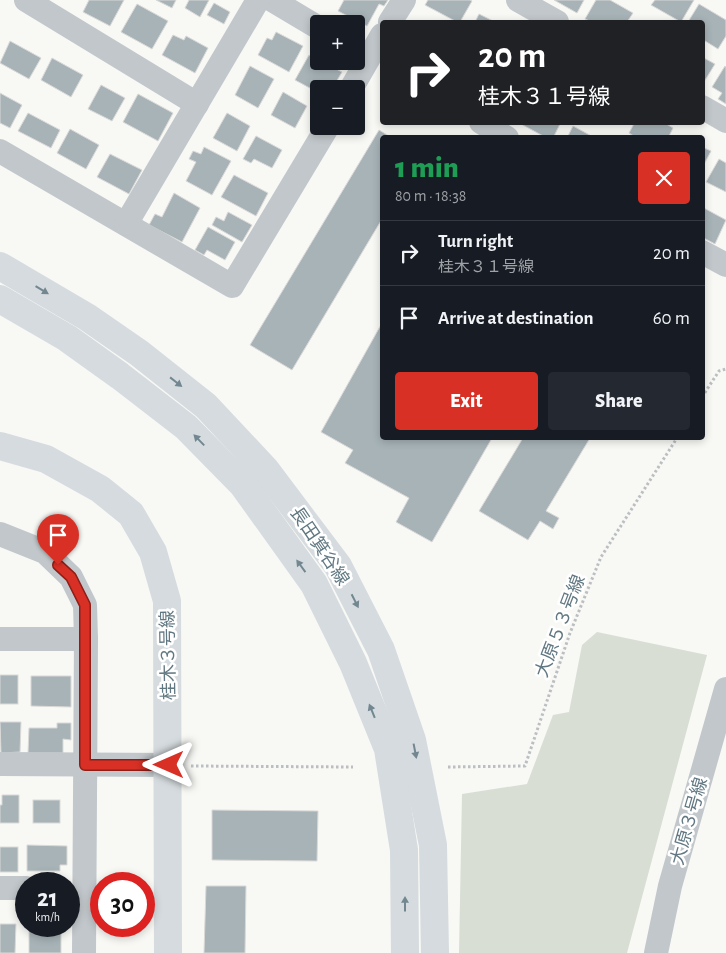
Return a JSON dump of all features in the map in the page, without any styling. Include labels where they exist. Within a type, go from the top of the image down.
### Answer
[{"type":"street","points":[[26,0],[197,104]]},
{"type":"street","points":[[126,224],[258,0]]},
{"type":"street","points":[[272,0],[310,23]]},
{"type":"street","points":[[391,20],[404,0]]},
{"type":"street","points":[[518,0],[553,20]]},
{"type":"street","points":[[356,80],[380,39]]},
{"type":"street","points":[[705,109],[726,121]]},
{"type":"street","points":[[486,125],[502,135]]},
{"type":"street","points":[[0,151],[232,286],[323,135]]},
{"type":"street","points":[[705,254],[726,265]]},
{"type":"street","name":"長田箕谷線","points":[[0,266],[87,317],[138,353],[206,406],[265,469],[338,566],[381,650],[412,740],[433,845],[435,953]]},
{"type":"street","name":"長田箕谷線","points":[[0,299],[67,338],[186,427],[243,485],[314,584],[353,663],[388,749],[404,850],[405,953]]},
{"type":"street","name":"桂木３号線","points":[[0,446],[46,459],[100,489],[131,514],[153,552],[167,601],[169,765],[168,953]]},
{"type":"street","points":[[0,534],[45,552],[71,577],[85,605],[85,765],[77,872]]},
{"type":"street","points":[[0,639],[86,639]]},
{"type":"street","name":"大原３号線","points":[[656,953],[670,886],[726,689]]},
{"type":"street","points":[[0,764],[169,765]]},
{"type":"street","points":[[0,888],[15,888]]},
{"type":"street","points":[[80,921],[84,953]]},
{"type":"path","points":[[705,391],[718,371],[726,369]]},
{"type":"path","name":"大原５３号線","points":[[448,767],[525,766],[570,633],[601,557],[676,440]]},
{"type":"path","points":[[169,765],[353,767]]},
{"type":"shaded area","points":[[597,632],[707,655],[627,953],[459,953],[462,794],[527,784],[553,715],[569,712],[582,645]]},
{"type":"building","points":[[89,0],[124,0],[110,26],[83,12]]},
{"type":"building","points":[[156,0],[176,0],[172,8]]},
{"type":"building","points":[[189,0],[209,0],[200,17],[185,8]]},
{"type":"building","points":[[344,0],[388,0],[384,6],[379,4],[367,26],[365,25],[365,15],[346,15],[338,11]]},
{"type":"building","points":[[428,0],[472,1],[461,20],[453,20],[425,5]]},
{"type":"building","points":[[554,0],[584,0],[577,13]]},
{"type":"building","points":[[596,0],[610,0],[633,13],[628,20],[585,19]]},
{"type":"building","points":[[655,0],[694,0],[682,20],[677,20],[651,5]]},
{"type":"building","points":[[214,3],[230,12],[224,24],[207,15]]},
{"type":"building","points":[[137,4],[168,21],[152,49],[121,32]]},
{"type":"building","points":[[699,4],[726,20],[726,36],[718,49],[705,41],[705,20],[689,20]]},
{"type":"building","points":[[479,14],[491,20],[476,20]]},
{"type":"building","points":[[276,32],[303,46],[289,72],[258,55],[267,38],[272,40]]},
{"type":"building","points":[[173,35],[184,40],[186,36],[208,48],[195,73],[162,55]]},
{"type":"building","points":[[10,41],[41,58],[29,79],[0,63]]},
{"type":"building","points":[[309,55],[310,70],[338,70],[342,72],[337,80],[310,80],[310,88],[295,80]]},
{"type":"building","points":[[52,58],[83,75],[71,97],[41,80]]},
{"type":"building","points":[[705,59],[715,64],[705,80]]},
{"type":"building","points":[[250,66],[274,79],[258,108],[235,95]]},
{"type":"building","points":[[725,66],[726,104],[718,99],[722,93],[712,87]]},
{"type":"building","points":[[101,85],[125,98],[112,121],[88,109]]},
{"type":"building","points":[[283,92],[307,106],[295,128],[271,115]]},
{"type":"building","points":[[0,93],[22,105],[10,128],[0,123]]},
{"type":"building","points":[[138,94],[173,113],[158,141],[123,122]]},
{"type":"building","points":[[28,113],[60,130],[51,148],[18,131]]},
{"type":"building","points":[[227,113],[250,126],[237,151],[213,138]]},
{"type":"building","points":[[523,125],[560,125],[554,135],[541,135]]},
{"type":"building","points":[[633,125],[668,125],[673,128],[670,135],[632,135],[629,133]]},
{"type":"building","points":[[573,126],[590,135],[568,135]]},
{"type":"building","points":[[70,129],[99,145],[86,169],[57,153]]},
{"type":"building","points":[[379,130],[387,135],[380,135],[380,222],[292,370],[250,345]]},
{"type":"building","points":[[256,136],[282,150],[272,168],[254,159],[251,163],[243,159]]},
{"type":"building","points":[[204,147],[231,161],[212,195],[186,181],[196,162],[189,159],[193,151],[201,154]]},
{"type":"building","points":[[705,148],[711,151],[705,162]]},
{"type":"building","points":[[110,154],[142,170],[129,194],[97,177]]},
{"type":"building","points":[[719,159],[726,163],[726,192],[706,182]]},
{"type":"building","points":[[234,175],[268,193],[256,216],[221,197]]},
{"type":"building","points":[[174,193],[200,208],[182,242],[149,225],[155,214],[162,217]]},
{"type":"building","points":[[705,209],[726,220],[715,244],[705,239]]},
{"type":"building","points":[[228,212],[252,225],[242,242],[212,225],[216,217],[224,221]]},
{"type":"building","points":[[208,227],[235,242],[225,260],[207,250],[204,255],[195,250]]},
{"type":"building","points":[[380,327],[380,440],[491,440],[432,542],[396,522],[409,498],[345,463],[353,450],[321,432]]},
{"type":"building","points":[[522,440],[589,440],[546,511],[559,518],[553,529],[540,521],[528,540],[479,511]]},
{"type":"building","points":[[0,675],[18,675],[18,704],[0,704]]},
{"type":"building","points":[[31,676],[71,676],[71,707],[31,706]]},
{"type":"building","points":[[0,722],[21,722],[20,752],[1,753]]},
{"type":"building","points":[[57,723],[71,723],[71,740],[63,739],[63,753],[28,753],[29,728],[57,728]]},
{"type":"building","points":[[2,795],[19,795],[19,823],[0,823]]},
{"type":"building","points":[[33,800],[60,800],[60,823],[33,823]]},
{"type":"building","points":[[212,810],[318,811],[317,861],[212,860]]},
{"type":"building","points":[[27,845],[67,846],[67,865],[60,865],[60,871],[27,871]]},
{"type":"building","points":[[0,847],[18,847],[18,872],[0,872]]},
{"type":"building","points":[[206,886],[246,886],[245,953],[204,953]]},
{"type":"building","points":[[0,924],[15,924],[15,953],[0,953]]},
{"type":"building","points":[[29,937],[61,937],[61,953],[29,953]]},
{"type":"route","points":[[58,565],[71,577],[85,605],[85,765],[169,765]]}]
